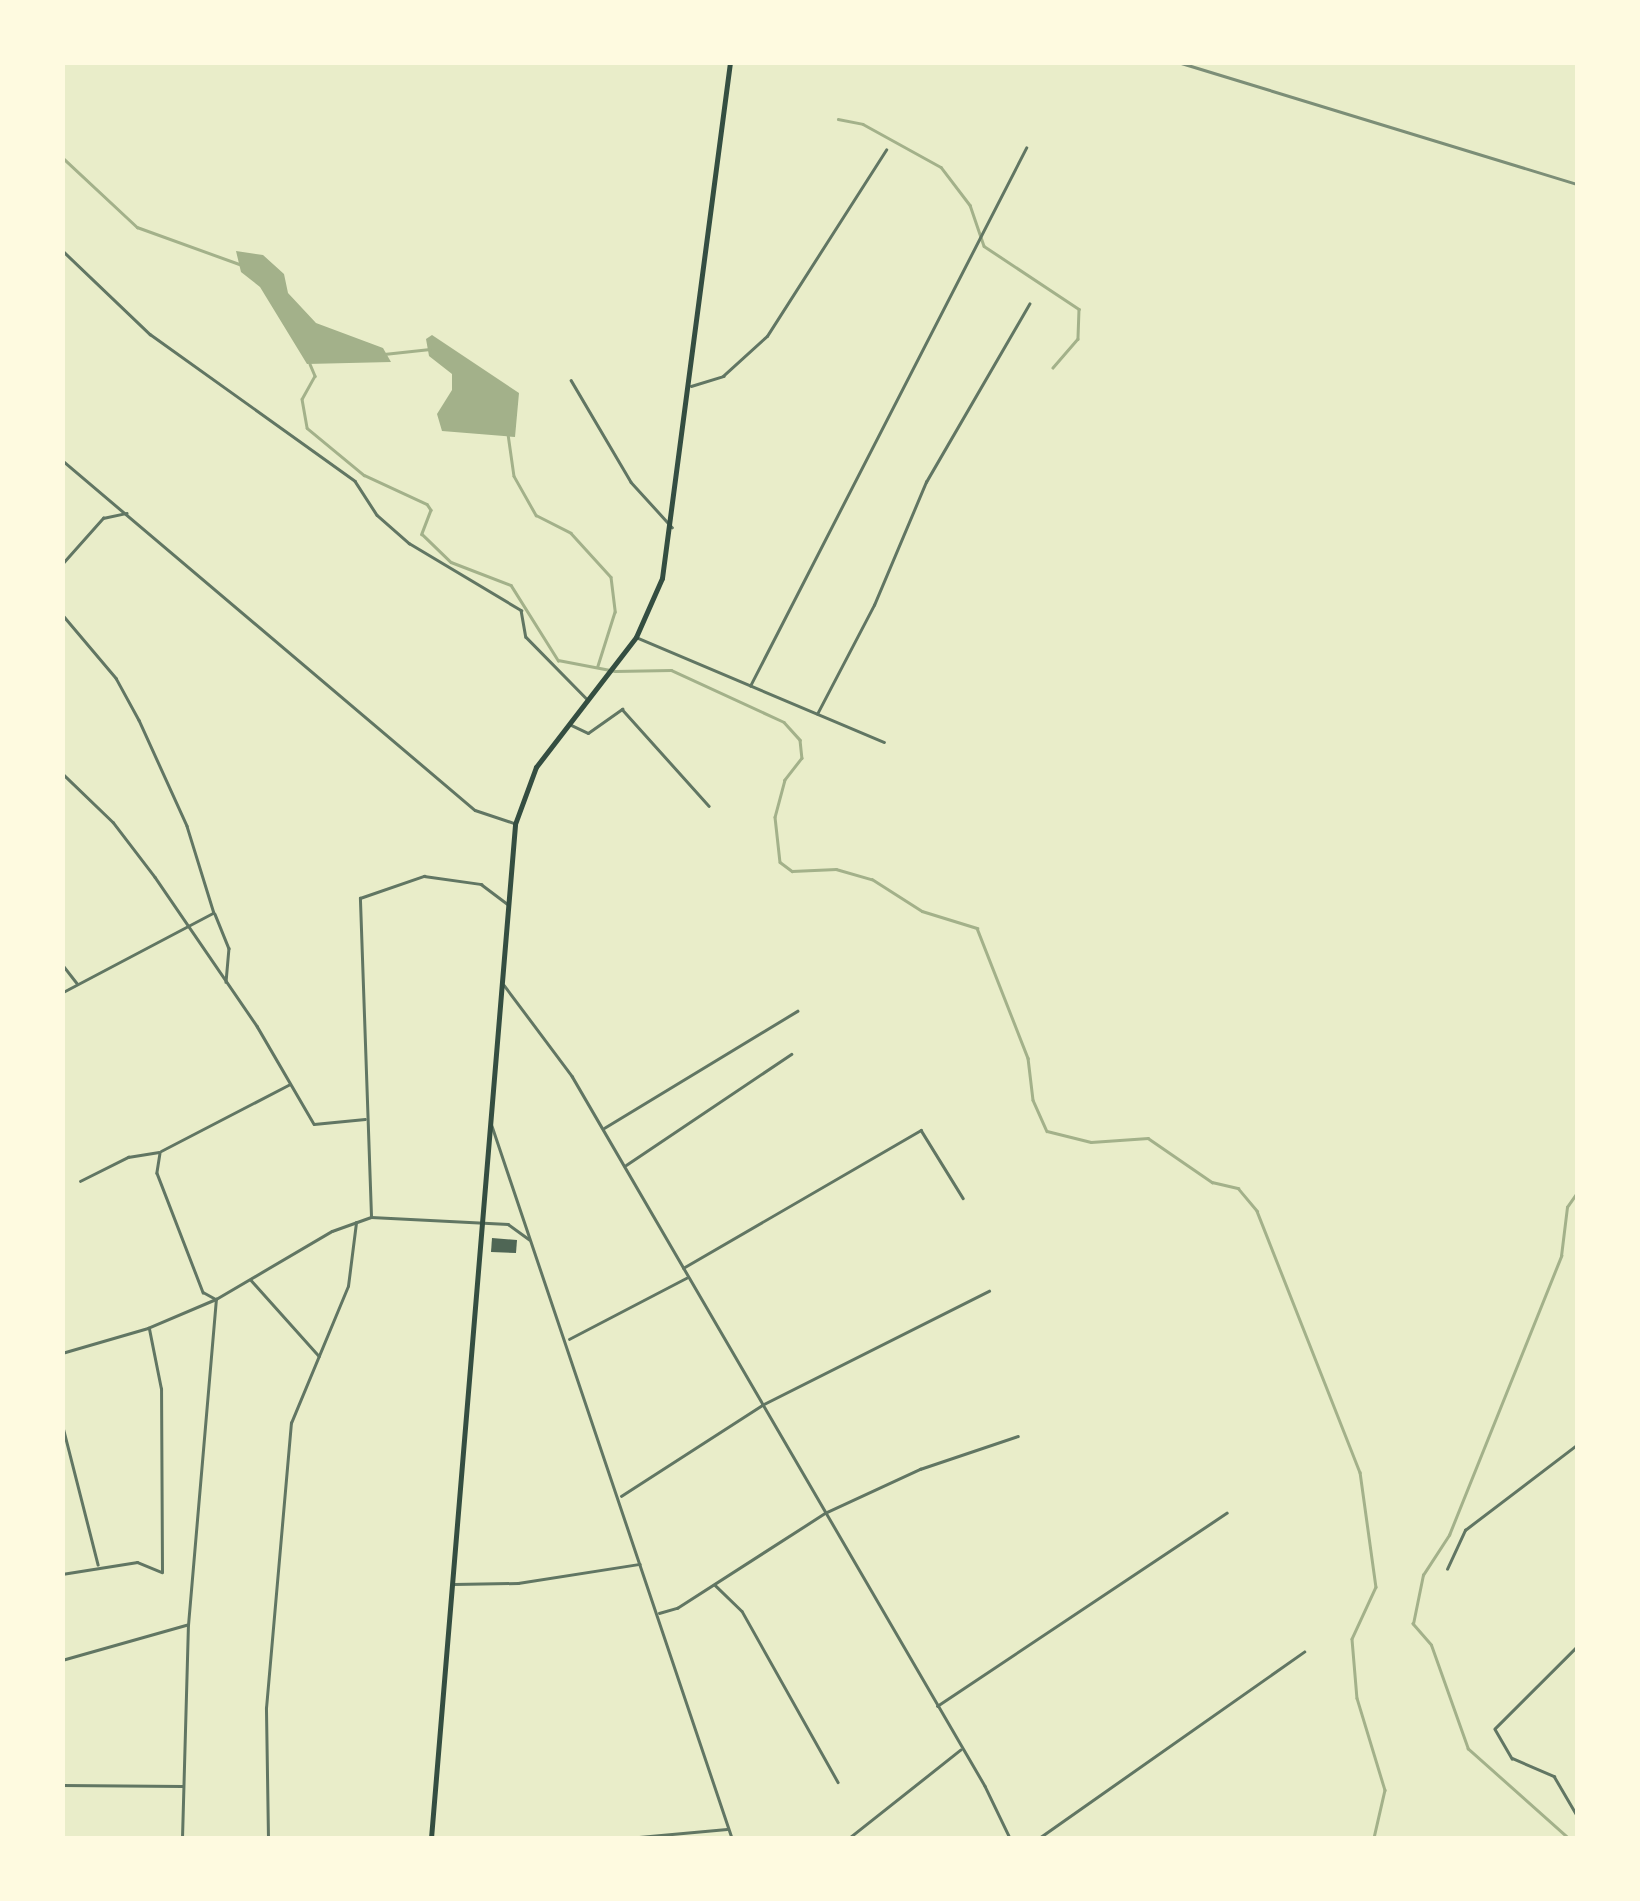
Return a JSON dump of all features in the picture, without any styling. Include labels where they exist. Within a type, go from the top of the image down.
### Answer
[{"type":"main road","points":[[432,1838],[515,824],[526,784],[606,679],[654,605],[672,527],[692,386],[730,62]]},
{"type":"street","points":[[750,686],[1026,148]]},
{"type":"street","points":[[692,386],[723,376],[767,336],[886,150]]},
{"type":"street","points":[[62,250],[150,334],[354,481],[377,515],[409,542],[512,602],[521,610],[526,637],[588,700]]},
{"type":"street","points":[[817,714],[874,605],[926,482],[1029,304]]},
{"type":"street","points":[[571,380],[631,482],[672,527]]},
{"type":"street","points":[[62,460],[475,810],[515,824]]},
{"type":"street","points":[[62,564],[103,518],[128,513]]},
{"type":"street","points":[[62,614],[116,678],[140,720],[187,826],[214,914],[229,948],[226,983]]},
{"type":"street","points":[[636,637],[884,742]]},
{"type":"street","points":[[568,724],[588,732],[622,709],[709,806]]},
{"type":"street","points":[[62,773],[113,822],[226,983],[314,1124],[365,1119]]},
{"type":"street","points":[[371,1218],[360,898],[424,876],[481,884],[509,905]]},
{"type":"street","points":[[62,993],[188,932],[214,914]]},
{"type":"street","points":[[62,964],[78,985]]},
{"type":"street","points":[[503,984],[572,1076],[1010,1838]]},
{"type":"street","points":[[603,1129],[797,1011]]},
{"type":"street","points":[[624,1166],[790,1054]]},
{"type":"street","points":[[80,1181],[148,1150],[160,1153],[291,1083]]},
{"type":"street","points":[[492,1126],[568,1340],[732,1838]]},
{"type":"street","points":[[682,1268],[921,1130],[963,1198]]},
{"type":"street","points":[[160,1153],[158,1174],[189,1256],[203,1292],[216,1299]]},
{"type":"street","points":[[62,1353],[148,1328],[216,1299],[371,1218],[481,1220],[508,1224],[530,1240]]},
{"type":"street","points":[[268,1838],[266,1708],[289,1439],[300,1392],[348,1286],[356,1223]]},
{"type":"street","points":[[568,1340],[686,1278]]},
{"type":"street","points":[[250,1279],[319,1356]]},
{"type":"street","points":[[620,1496],[762,1406],[989,1290]]},
{"type":"street","points":[[182,1838],[188,1625],[216,1299]]},
{"type":"street","points":[[62,1574],[137,1562],[162,1572],[161,1389],[148,1328]]},
{"type":"street","points":[[62,1422],[98,1566]]},
{"type":"street","points":[[659,1614],[825,1513],[920,1469],[1018,1436]]},
{"type":"street","points":[[1447,1568],[1465,1530],[1578,1444]]},
{"type":"street","points":[[936,1706],[1226,1513]]},
{"type":"street","points":[[452,1584],[518,1582],[641,1564]]},
{"type":"street","points":[[714,1584],[742,1612],[838,1782]]},
{"type":"street","points":[[62,1660],[188,1625]]},
{"type":"street","points":[[1578,1646],[1495,1729],[1512,1758],[1554,1776],[1578,1817]]},
{"type":"street","points":[[1039,1838],[1304,1652]]},
{"type":"street","points":[[849,1838],[857,1836],[961,1750]]},
{"type":"street","points":[[62,1785],[184,1786]]},
{"type":"street","points":[[628,1838],[728,1829]]},
{"type":"shaded area","points":[[236,251],[263,255],[284,274],[288,293],[316,323],[383,348],[391,362],[307,364],[260,287],[241,272]]},
{"type":"shaded area","points":[[432,335],[519,393],[515,437],[442,431],[437,414],[452,390],[452,374],[429,356],[426,339]]},
{"type":"building","points":[[492,1238],[517,1240],[516,1253],[491,1252]]},
{"type":"waterway","points":[[838,119],[863,124],[941,167],[970,205],[984,246],[1079,309],[1078,339],[1053,368]]},
{"type":"waterway","points":[[62,157],[137,227],[242,265]]},
{"type":"waterway","points":[[384,354],[430,349]]},
{"type":"waterway","points":[[310,364],[315,376],[302,399],[307,428],[364,475],[427,504],[431,510],[422,534],[451,562],[511,585],[558,660],[615,671],[671,670],[784,722],[800,740],[802,758],[785,780],[775,817],[780,862],[792,871],[836,869],[872,879],[922,911],[977,928],[1028,1058],[1033,1100],[1047,1131],[1091,1142],[1148,1138],[1212,1182],[1238,1188],[1257,1211],[1360,1472],[1376,1587],[1352,1639],[1357,1698],[1385,1790],[1374,1838]]},
{"type":"waterway","points":[[508,434],[514,476],[536,515],[571,533],[611,577],[615,612],[598,666]]},
{"type":"waterway","points":[[1568,1838],[1468,1749],[1431,1645],[1413,1624],[1423,1575],[1449,1535],[1561,1256],[1567,1207],[1578,1191]]},
{"type":"railway","points":[[1178,62],[1578,184]]}]
